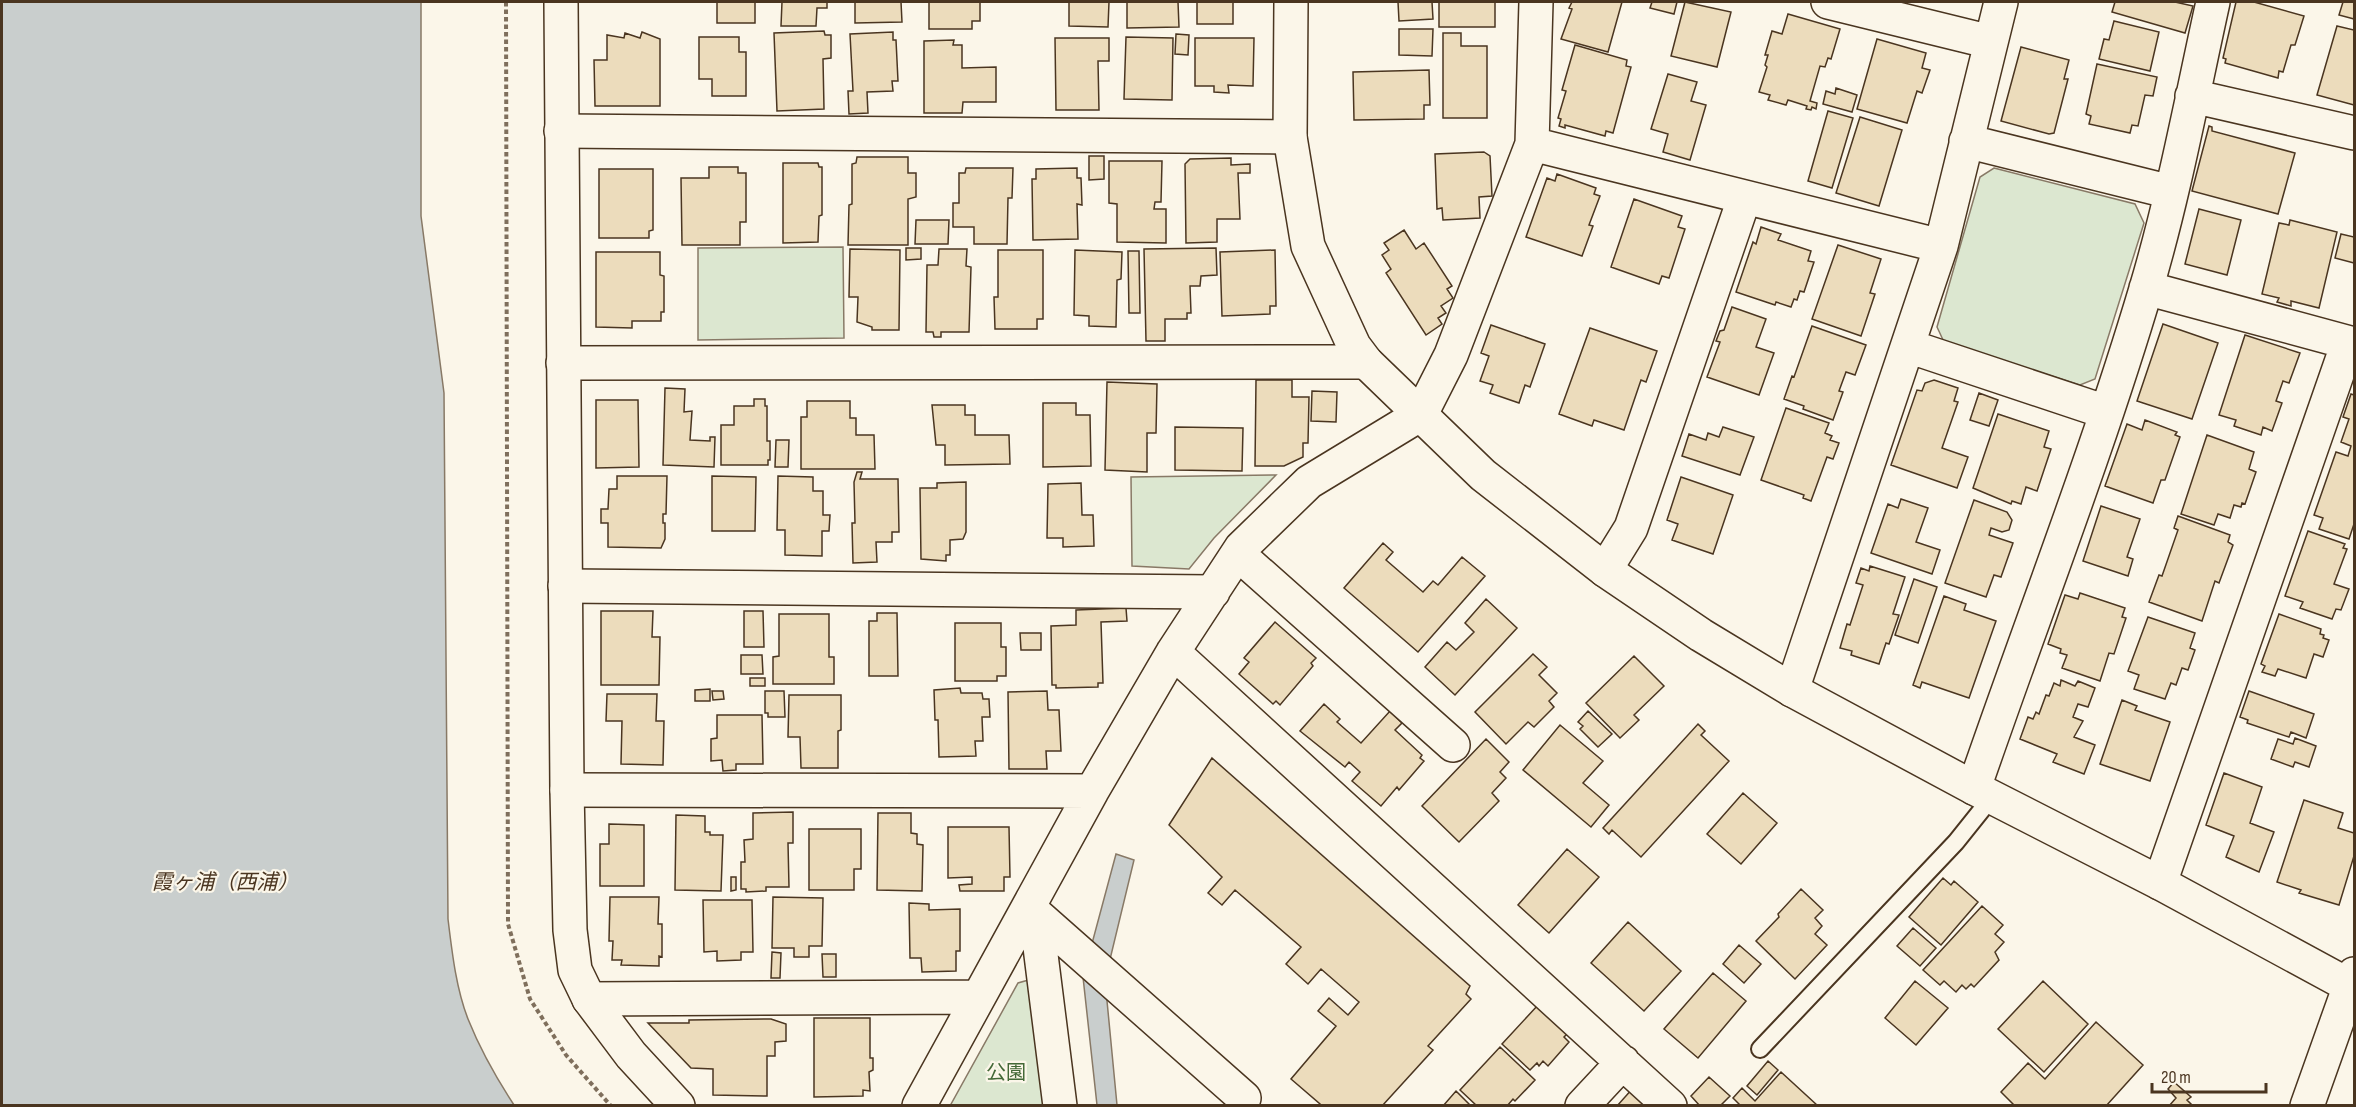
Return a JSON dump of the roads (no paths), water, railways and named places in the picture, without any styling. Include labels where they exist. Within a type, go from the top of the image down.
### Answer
[{"type":"street","points":[[561,2],[570,930],[575,970],[589,999],[631,1055],[678,1106]]},
{"type":"street","points":[[1291,2],[1290,137],[1308,246],[1354,346],[1366,362],[1483,475],[1605,570],[1701,635],[1792,690],[1983,792],[2352,980],[2307,1106]]},
{"type":"street","points":[[919,1106],[1092,791],[1173,652],[1238,554],[1309,482],[1421,414],[1451,355],[1532,144],[1536,2]]},
{"type":"street","points":[[1827,2],[1991,42]]},
{"type":"street","points":[[1792,690],[1941,246],[2001,2]]},
{"type":"street","points":[[1983,792],[2146,288],[2171,192],[2213,2]]},
{"type":"street","points":[[2192,96],[2355,133]]},
{"type":"street","points":[[561,132],[1290,137]]},
{"type":"street","points":[[1966,141],[2171,192]]},
{"type":"street","points":[[1532,144],[1744,199],[1941,246]]},
{"type":"street","points":[[1605,570],[1631,528],[1744,199]]},
{"type":"street","points":[[2146,288],[2351,344],[2160,883]]},
{"type":"street","points":[[1908,346],[2106,412]]},
{"type":"street","points":[[563,363],[1366,362]]},
{"type":"street","points":[[1238,554],[1453,745]]},
{"type":"street","points":[[565,586],[1213,592]]},
{"type":"street","points":[[1173,652],[1670,1106]]},
{"type":"street","points":[[567,790],[1092,791]]},
{"type":"street","points":[[1029,908],[1244,1098]]},
{"type":"street","points":[[1029,908],[1039,939],[1060,1106]]},
{"type":"street","points":[[589,999],[978,997]]},
{"type":"street","points":[[1582,1106],[1623,1062]]},
{"type":"lane","points":[[1760,1049],[1956,842],[1983,792]]},
{"type":"water","name":"霞ヶ浦（西浦）","points":[[2,2],[421,2],[421,216],[444,393],[448,919],[457,982],[468,1019],[489,1064],[514,1105],[2,1105]]},
{"type":"water","points":[[1116,854],[1134,860],[1105,980],[1117,1105],[1097,1105],[1083,977]]},
{"type":"park label","name":"公園","points":[[1006,1073]]}]
